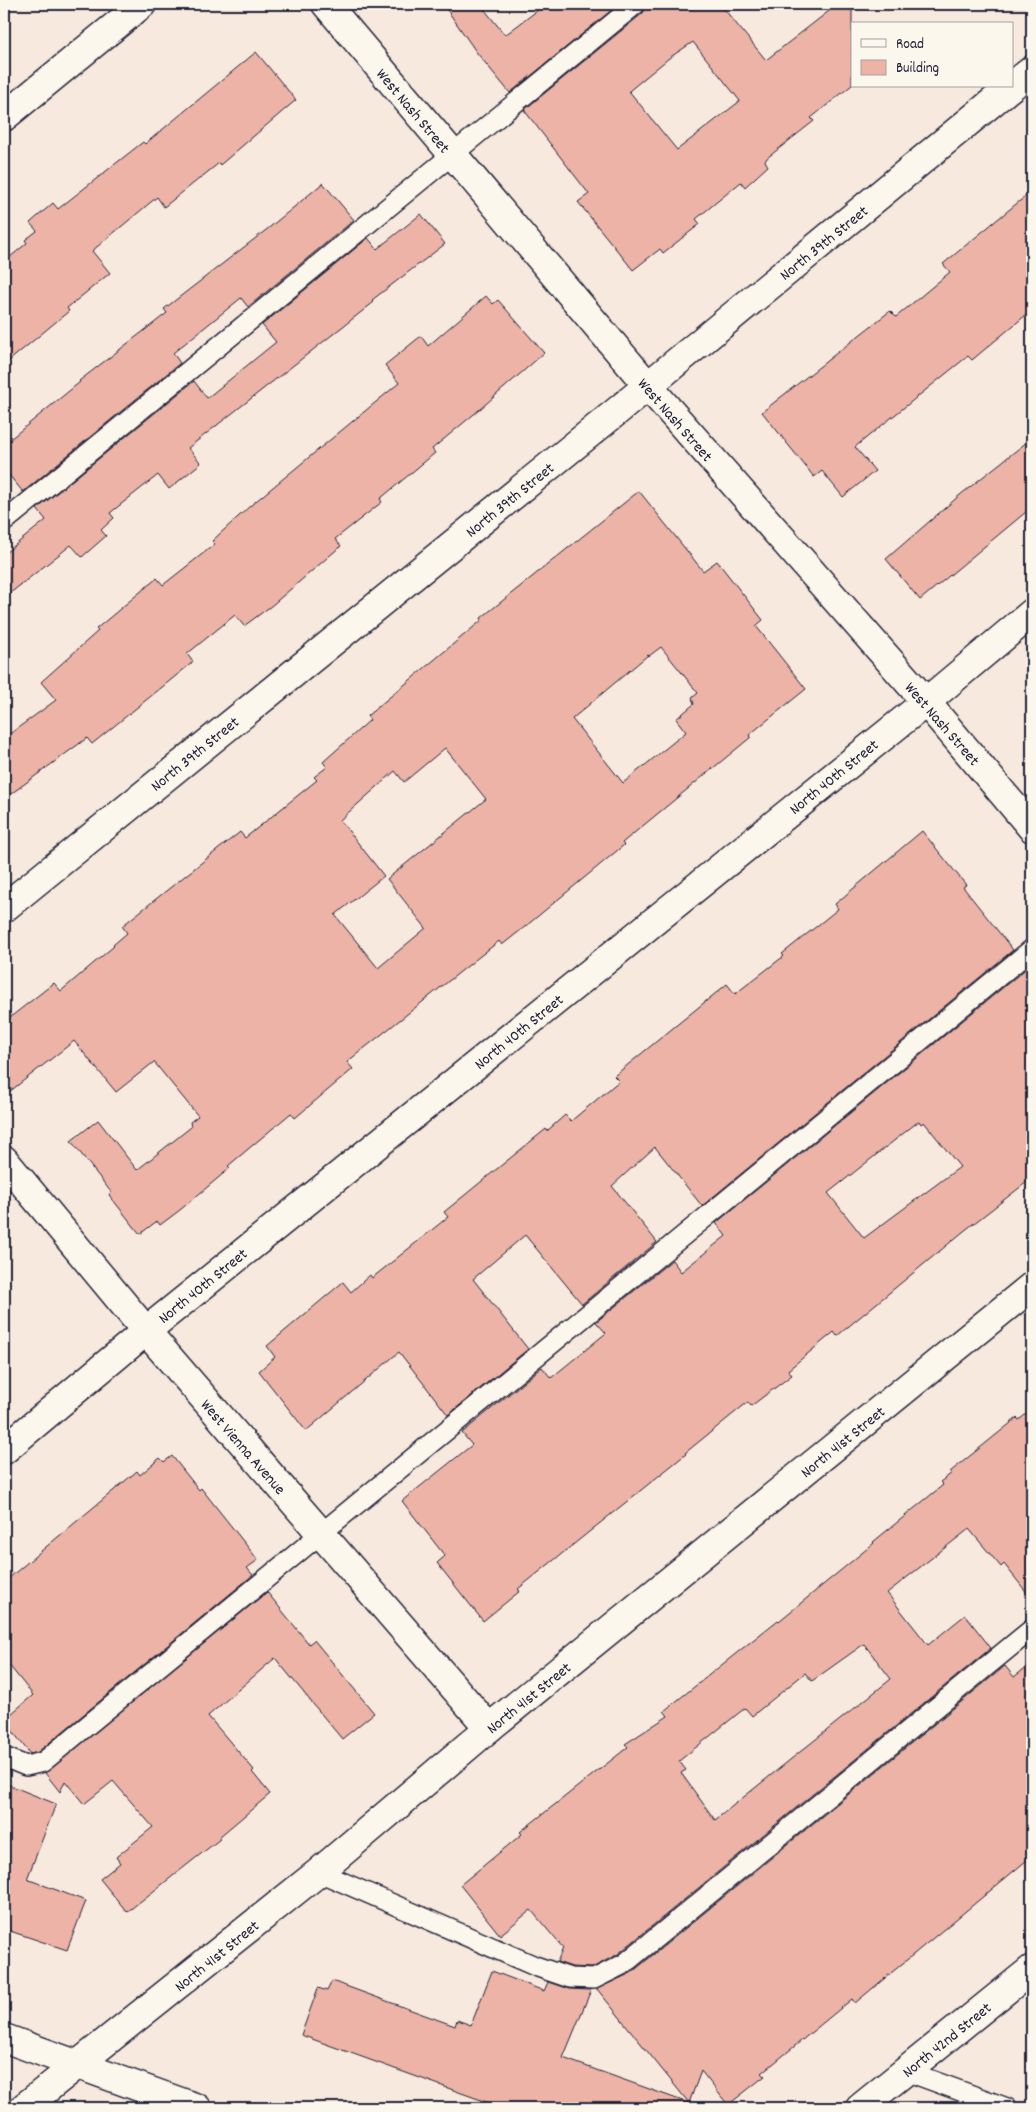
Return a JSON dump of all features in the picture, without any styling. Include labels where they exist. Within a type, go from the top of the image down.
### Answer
[{"type":"street","points":[[4,117],[142,4]]},
{"type":"street","name":"West Nash Street","points":[[326,4],[648,386],[926,702],[1032,828]]},
{"type":"street","name":"North 39th Street","points":[[1014,84],[1032,70]]},
{"type":"street","name":"North 39th Street","points":[[4,908],[648,386],[1010,88]]},
{"type":"street","name":"North 40th Street","points":[[4,1450],[146,1331],[926,702],[1032,613]]},
{"type":"street","name":"West Vienna Avenue","points":[[4,1160],[146,1331],[489,1728]]},
{"type":"street","name":"North 41st Street","points":[[23,2108],[319,1872],[489,1728],[1032,1286]]},
{"type":"street","name":"North 42nd Street","points":[[860,2108],[1032,1969]]},
{"type":"street","points":[[4,2038],[197,2108]]},
{"type":"lane","points":[[4,522],[636,4]]},
{"type":"lane","points":[[4,1757],[26,1766],[43,1762],[1032,949]]},
{"type":"lane","points":[[319,1872],[535,1966],[570,1978],[594,1979],[624,1964],[1032,1629]]},
{"type":"lane","points":[[906,2071],[1007,2108]]},
{"type":"building","points":[[443,4],[480,4],[505,35],[546,4],[619,4],[510,93],[477,53]]},
{"type":"building","points":[[647,4],[720,4],[766,60],[838,4],[852,4],[851,86],[811,118],[814,121],[767,158],[765,161],[768,166],[745,187],[741,182],[696,219],[700,224],[663,253],[660,249],[633,270],[578,202],[589,194],[524,110],[643,13]],"holes":[[[693,42],[740,101],[677,150],[629,91],[669,58]]]},
{"type":"building","points":[[256,52],[296,100],[220,165],[219,163],[164,207],[157,197],[92,251],[110,273],[67,308],[69,311],[4,365],[4,262],[27,243],[25,240],[37,231],[30,223],[53,203],[58,209],[143,142],[145,144]]},
{"type":"building","points":[[323,183],[354,220],[248,307],[241,298],[173,353],[180,363],[23,492],[4,469],[4,444],[79,381],[167,313],[164,309],[270,227]]},
{"type":"building","points":[[1032,191],[1032,310],[972,360],[968,356],[855,447],[875,471],[843,497],[822,471],[814,477],[762,412],[890,311],[896,317],[950,272],[943,264]]},
{"type":"building","points":[[421,214],[445,244],[372,300],[374,302],[188,448],[201,463],[169,489],[158,475],[110,513],[114,518],[101,530],[106,536],[82,557],[71,545],[4,598],[4,554],[46,520],[37,509],[194,381],[207,398],[276,342],[262,325],[368,238],[377,249]]},
{"type":"building","points":[[486,296],[493,304],[498,300],[544,353],[432,449],[435,453],[380,499],[382,502],[335,539],[341,546],[271,606],[244,626],[235,615],[187,654],[193,662],[92,744],[87,738],[4,799],[4,738],[56,700],[41,682],[98,631],[96,629],[157,578],[163,585],[215,544],[212,541],[250,506],[399,383],[385,365],[421,336],[428,346]]},
{"type":"building","points":[[1032,438],[1032,507],[920,600],[886,559],[960,495]]},
{"type":"building","points":[[639,491],[703,571],[717,561],[763,620],[756,626],[806,689],[749,735],[751,737],[622,843],[624,845],[526,926],[502,945],[499,941],[347,1062],[353,1069],[295,1118],[291,1113],[228,1166],[230,1168],[180,1210],[160,1225],[157,1221],[140,1234],[109,1195],[111,1192],[71,1141],[98,1120],[137,1170],[191,1127],[190,1122],[198,1116],[154,1062],[116,1092],[74,1041],[4,1096],[4,1022],[54,983],[61,991],[127,933],[122,926],[240,832],[245,838],[317,780],[314,777],[327,767],[323,762],[370,720],[367,716],[482,620],[481,618]],"holes":[[[661,647],[698,693],[692,698],[694,704],[676,719],[686,732],[623,783],[572,719],[648,655]],[[445,748],[486,799],[387,879],[426,928],[378,968],[335,915],[384,876],[340,820],[395,771],[404,782]]]},
{"type":"building","points":[[922,831],[966,885],[963,887],[1013,950],[702,1206],[655,1147],[612,1186],[657,1242],[582,1304],[525,1235],[473,1279],[528,1349],[448,1415],[399,1352],[306,1431],[259,1371],[275,1357],[267,1346],[343,1282],[351,1292],[370,1275],[372,1278],[448,1217],[444,1212],[546,1129],[547,1131],[565,1115],[571,1121],[619,1081],[614,1076],[727,984],[735,994],[784,956],[782,954],[838,909],[835,904]]},
{"type":"building","points":[[1028,967],[1032,973],[1032,1178],[964,1231],[837,1336],[834,1332],[788,1370],[792,1375],[751,1406],[748,1402],[518,1589],[520,1591],[483,1621],[437,1563],[445,1556],[402,1501],[472,1445],[462,1433],[542,1367],[551,1378],[606,1333],[596,1322],[672,1260],[681,1272],[726,1236],[716,1223]],"holes":[[[919,1121],[921,1124],[924,1122],[960,1167],[864,1238],[828,1193]]]},
{"type":"building","points":[[1032,1409],[1032,1599],[1004,1564],[1001,1567],[969,1529],[887,1593],[928,1645],[965,1615],[991,1648],[618,1954],[592,1968],[572,1967],[557,1962],[563,1948],[531,1910],[500,1935],[460,1885],[522,1834],[520,1832],[628,1747],[625,1744],[668,1716],[664,1711],[779,1621],[943,1485],[940,1482],[952,1473],[950,1472],[1017,1418],[1019,1420]],"holes":[[[864,1644],[891,1679],[715,1820],[681,1773],[686,1770],[679,1761],[745,1708],[752,1716],[805,1673],[812,1681]]]},
{"type":"building","points":[[172,1456],[199,1490],[201,1488],[258,1560],[247,1568],[253,1575],[38,1752],[30,1754],[4,1720],[33,1695],[4,1659],[4,1582],[137,1471],[140,1475],[160,1458],[164,1462]]},
{"type":"building","points":[[267,1592],[309,1644],[314,1640],[374,1713],[342,1739],[275,1658],[208,1716],[254,1770],[252,1772],[270,1794],[219,1837],[220,1839],[127,1912],[100,1879],[120,1863],[116,1857],[153,1827],[113,1781],[84,1804],[65,1781],[60,1792],[45,1773]]},
{"type":"building","points":[[1032,1663],[1032,1856],[855,2003],[852,1999],[762,2073],[765,2076],[728,2105],[701,2071],[689,2103],[597,1989],[631,1973],[1005,1666],[1014,1677]]},
{"type":"building","points":[[4,1783],[56,1804],[27,1879],[86,1901],[67,1950],[7,1930],[4,1932]]},
{"type":"building","points":[[492,1971],[544,1991],[548,1982],[569,1989],[591,1990],[563,2058],[691,2104],[690,2108],[503,2108],[301,2035],[318,1988],[327,1991],[332,1981],[455,2026],[457,2020],[471,2025]]}]
